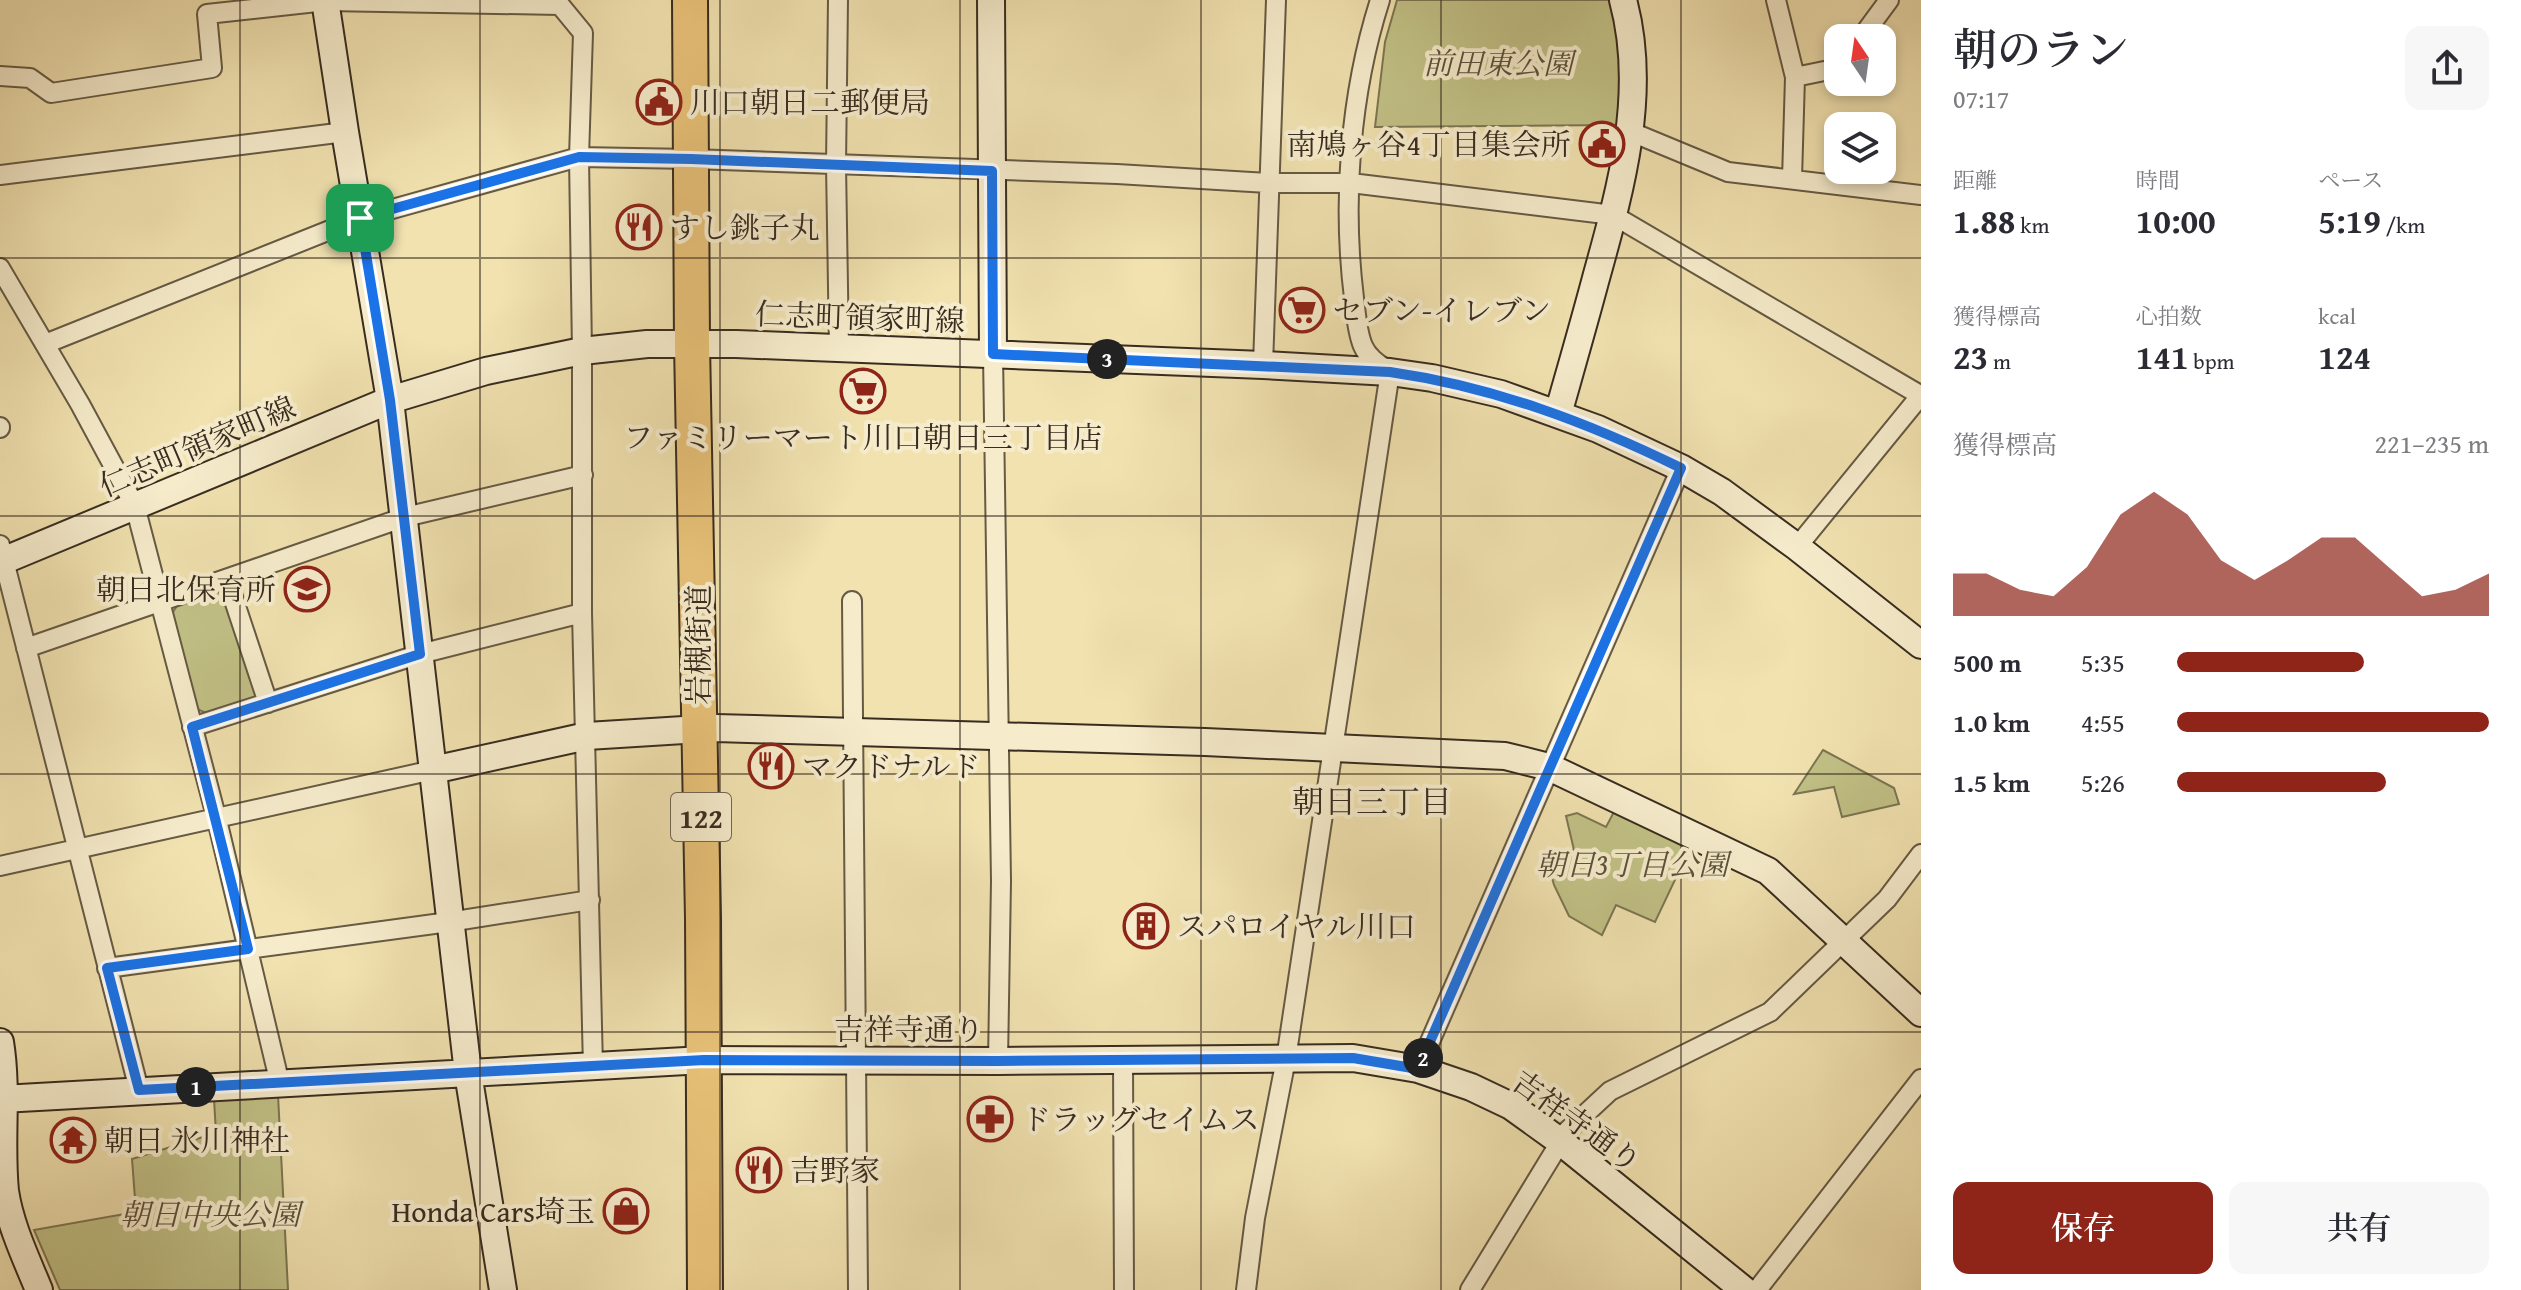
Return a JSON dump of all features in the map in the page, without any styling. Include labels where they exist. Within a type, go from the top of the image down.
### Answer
[{"type":"highway","name":"岩槻街道","points":[[690,0],[700,160],[713,1060],[725,1290]]},
{"type":"highway","name":"岩槻街道","points":[[700,160],[708,0]]},
{"type":"highway","name":"岩槻街道","points":[[705,1290],[713,1060]]},
{"type":"street","points":[[326,0],[390,400],[468,1073],[503,1290]]},
{"type":"street","points":[[0,76],[30,78],[51,93],[212,68],[207,14],[326,0],[560,5],[583,33],[579,157],[582,613],[593,1067]]},
{"type":"street","points":[[838,0],[836,165],[839,348]]},
{"type":"street","points":[[991,0],[999,735],[998,1061]]},
{"type":"street","points":[[1263,365],[1276,0]]},
{"type":"street","points":[[1246,1290],[1255,1218],[1286,1059],[1390,372],[1373,360],[1364,348],[1358,328],[1349,229],[1359,92],[1380,0]]},
{"type":"street","points":[[1558,414],[1613,215],[1629,131],[1633,55],[1623,0]]},
{"type":"street","points":[[1776,0],[1795,77],[1792,179]]},
{"type":"street","points":[[1871,24],[1889,0]]},
{"type":"street","points":[[1795,77],[1824,71]]},
{"type":"street","points":[[1629,131],[1728,172],[1921,195]]},
{"type":"street","points":[[0,175],[345,132]]},
{"type":"street","points":[[45,344],[360,218],[579,157],[1117,174],[1268,183],[1351,183],[1613,215],[1921,395],[1797,547]]},
{"type":"street","points":[[0,268],[80,404],[135,506],[217,820],[280,1084]]},
{"type":"street","name":"仁志町領家町線","points":[[1,556],[135,506],[390,400],[486,371],[582,351],[636,345],[702,344],[1263,365],[1390,372],[1468,386],[1598,429],[1681,468],[1722,492],[1921,645]]},
{"type":"street","points":[[1418,1069],[1681,468]]},
{"type":"street","points":[[26,648],[405,517],[583,475]]},
{"type":"street","points":[[1,556],[139,1090]]},
{"type":"street","points":[[227,579],[268,703]]},
{"type":"street","points":[[852,601],[858,1290]]},
{"type":"street","points":[[192,727],[420,654],[582,613]]},
{"type":"street","points":[[0,866],[587,736],[707,729],[852,731],[1505,756],[1549,767],[1768,871],[1921,1013]]},
{"type":"street","points":[[1470,1290],[1567,1131],[1610,1091],[1770,1012],[1887,899],[1921,854]]},
{"type":"street","points":[[107,968],[590,900]]},
{"type":"street","points":[[0,1042],[5,1192],[18,1238],[39,1290]]},
{"type":"street","name":"吉祥寺通り","points":[[2,1099],[713,1060],[1353,1058],[1418,1069],[1471,1087],[1511,1106],[1561,1142],[1744,1290]]},
{"type":"street","points":[[1123,1060],[1124,1290]]},
{"type":"street","points":[[1757,1290],[1921,1079]]},
{"type":"green space","name":"前田東公園","points":[[1397,0],[1611,0],[1620,62],[1617,125],[1375,127],[1385,42]]},
{"type":"green space","points":[[219,591],[225,593],[258,691],[255,698],[206,713],[197,709],[171,615],[177,606]]},
{"type":"green space","points":[[1823,750],[1894,788],[1899,804],[1842,817],[1834,787],[1794,794]]},
{"type":"green space","name":"朝日3丁目公園","points":[[1616,808],[1692,844],[1655,922],[1616,905],[1602,935],[1569,916],[1554,885],[1546,856],[1574,850],[1566,816],[1577,813],[1606,827]]},
{"type":"green space","name":"朝日中央公園","points":[[278,1095],[288,1290],[60,1290],[34,1230],[136,1212],[132,1159],[216,1133],[214,1099]]},
{"type":"place","name":"川口朝日二郵便局","points":[[659,102]]},
{"type":"place","name":"南鳩ヶ谷4丁目集会所","points":[[1602,144]]},
{"type":"place","name":"すし銚子丸","points":[[639,227]]},
{"type":"place","name":"セブン-イレブン","points":[[1302,310]]},
{"type":"place","name":"ファミリーマート川口朝日三丁目店","points":[[863,391]]},
{"type":"place","name":"朝日北保育所","points":[[307,589]]},
{"type":"place","name":"マクドナルド","points":[[771,766]]},
{"type":"place","name":"スパロイヤル川口","points":[[1146,926]]},
{"type":"place","name":"ドラッグセイムス","points":[[990,1119]]},
{"type":"place","name":"朝日 氷川神社","points":[[73,1140]]},
{"type":"place","name":"吉野家","points":[[759,1170]]},
{"type":"place","name":"Honda Cars埼玉","points":[[626,1211]]},
{"type":"district","name":"朝日三丁目","points":[[1372,801]]},
{"type":"route","points":[[579,157],[992,171],[993,354],[1263,365],[1390,372],[1432,378],[1537,406],[1598,429],[1681,468],[1418,1069],[1353,1058],[704,1060],[139,1090],[107,968],[248,949],[192,727],[420,654],[390,400],[360,218],[579,157]]}]
